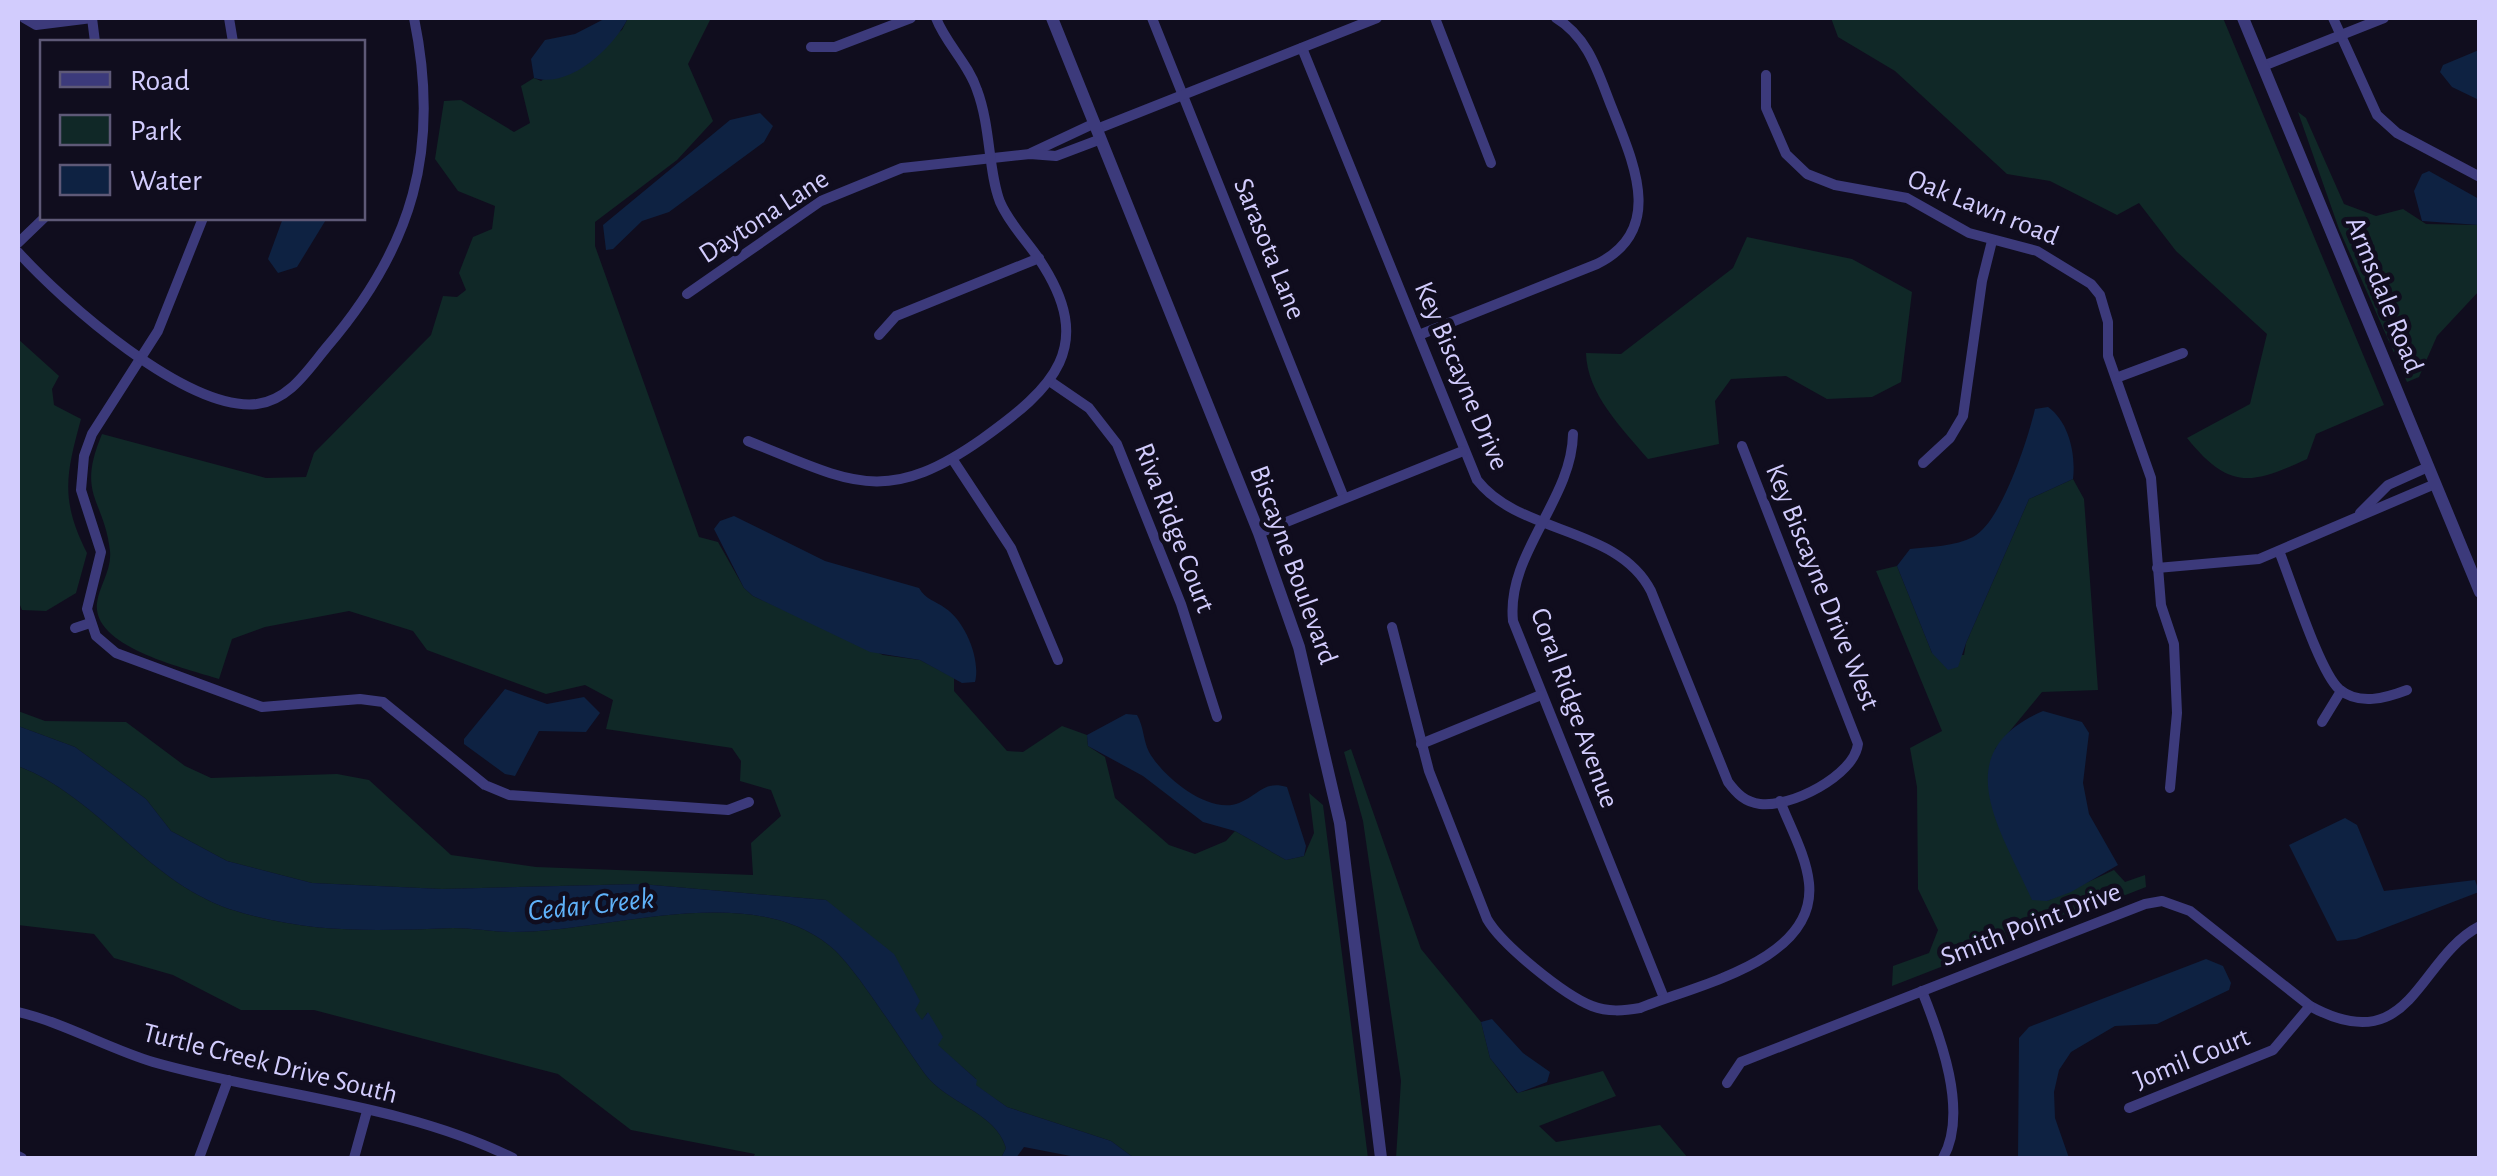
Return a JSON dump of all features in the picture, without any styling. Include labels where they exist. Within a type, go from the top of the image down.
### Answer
[{"type":"street","points":[[24,18],[36,25],[92,18]]},
{"type":"street","points":[[18,252],[84,318],[140,358],[224,399],[258,404],[291,389],[357,312],[397,245],[418,179],[426,106],[414,18]]},
{"type":"street","points":[[811,47],[835,47],[911,18]]},
{"type":"street","points":[[748,442],[860,482],[916,478],[952,460],[1030,405],[1051,382],[1065,347],[1066,326],[1050,277],[1001,204],[977,90],[936,18]]},
{"type":"street","name":"Biscayne Boulevard","points":[[1052,18],[1259,533],[1299,647],[1331,771],[1350,885],[1381,1158]]},
{"type":"street","name":"Sarasota Lane","points":[[1152,18],[1344,498]]},
{"type":"street","name":"Daytona Lane","points":[[687,294],[833,195],[916,164],[1030,154],[1056,156],[1098,130],[1378,18]]},
{"type":"street","points":[[1435,18],[1491,163]]},
{"type":"street","points":[[1418,335],[1597,264],[1616,252],[1634,229],[1640,200],[1636,171],[1586,45],[1556,18]]},
{"type":"street","name":"Armsdale Road","points":[[2243,18],[2480,592]]},
{"type":"street","points":[[2333,18],[2377,116],[2397,133],[2480,177]]},
{"type":"street","points":[[2262,66],[2384,18]]},
{"type":"street","name":"Key Biscayne Drive","points":[[1302,48],[1463,450],[1484,489],[1544,522],[1621,556],[1646,579],[1728,782],[1745,800],[1757,804],[1780,801]]},
{"type":"street","name":"Oak Lawn road","points":[[1766,75],[1766,108],[1786,154],[1807,174],[1835,185],[1906,198],[1969,233],[2037,251],[2091,284],[2106,308],[2105,343],[2151,478],[2161,605],[2174,644],[2170,788]]},
{"type":"street","points":[[1030,154],[1098,130]]},
{"type":"street","points":[[18,243],[42,220]]},
{"type":"street","points":[[202,220],[171,304],[92,434],[80,474],[84,506],[101,552],[90,593],[90,622],[96,636],[116,653],[249,704],[383,702],[497,792],[728,810],[749,802]]},
{"type":"street","points":[[1923,463],[1950,438],[1962,416],[1992,240]]},
{"type":"street","points":[[879,335],[896,316],[1039,258]]},
{"type":"street","points":[[2116,378],[2183,353]]},
{"type":"street","name":"Riva Ridge Court","points":[[1051,382],[1089,408],[1117,444],[1181,604],[1217,717]]},
{"type":"street","name":"Coral Ridge Avenue","points":[[1573,434],[1573,457],[1518,578],[1512,608],[1541,696],[1664,998]]},
{"type":"street","name":"Key Biscayne Drive West","points":[[1742,446],[1858,744],[1846,772],[1780,801]]},
{"type":"street","points":[[1259,533],[1463,450]]},
{"type":"street","points":[[952,460],[1012,548],[1058,660]]},
{"type":"street","points":[[2355,518],[2388,485],[2428,467]]},
{"type":"street","points":[[2157,568],[2239,562],[2279,551],[2435,484]]},
{"type":"street","points":[[2279,551],[2326,670],[2341,691],[2368,699],[2407,690]]},
{"type":"street","points":[[76,628],[90,622]]},
{"type":"street","points":[[1392,628],[1422,744],[1494,930],[1580,1000],[1606,1010],[1640,1008],[1768,956],[1785,945],[1808,905],[1806,868],[1780,801]]},
{"type":"street","points":[[2322,722],[2341,691]]},
{"type":"street","points":[[1422,744],[1541,696]]},
{"type":"street","name":"Smith Point Drive","points":[[1727,1084],[1741,1062],[2162,901],[2190,911],[2310,1006],[2328,1016],[2358,1021],[2396,1011],[2417,995],[2465,936],[2480,926]]},
{"type":"street","points":[[1922,991],[1948,1064],[1952,1135],[1943,1158]]},
{"type":"street","name":"Jomil Court","points":[[2130,1108],[2273,1050],[2310,1006]]},
{"type":"street","name":"Turtle Creek Drive South","points":[[18,1012],[58,1023],[152,1062],[446,1129],[513,1158]]},
{"type":"street","points":[[199,1158],[228,1080]]},
{"type":"street","points":[[354,1158],[366,1111]]},
{"type":"green space","points":[[628,18],[711,18],[688,64],[713,121],[677,160],[595,222],[595,246],[699,537],[718,542],[744,588],[753,596],[883,655],[920,660],[954,678],[954,691],[1007,751],[1023,752],[1062,726],[1087,735],[1088,746],[1105,757],[1115,798],[1169,845],[1195,854],[1226,841],[1235,831],[1286,860],[1304,856],[1314,833],[1309,793],[1323,805],[1368,1158],[1134,1158],[1111,1141],[1007,1107],[975,1085],[976,1079],[937,1045],[927,1013],[922,1021],[826,900],[641,884],[442,889],[312,883],[227,861],[171,831],[146,799],[75,747],[18,726],[18,711],[45,721],[126,722],[185,766],[211,778],[337,774],[369,780],[451,855],[536,867],[753,875],[751,843],[781,816],[771,790],[740,781],[741,761],[732,748],[606,729],[613,700],[585,685],[546,694],[427,650],[413,631],[349,611],[265,627],[232,639],[219,679],[144,654],[109,632],[99,619],[97,603],[110,551],[91,471],[102,434],[266,478],[306,477],[314,453],[431,335],[443,296],[457,297],[466,290],[459,273],[473,237],[492,229],[495,206],[458,191],[435,159],[444,101],[461,100],[514,132],[530,123],[521,86],[534,78],[541,81],[622,30]]},
{"type":"green space","points":[[1831,18],[2223,18],[2384,405],[2316,434],[2307,459],[2271,474],[2242,478],[2216,467],[2187,438],[2250,404],[2267,334],[2176,251],[2139,203],[2117,215],[2050,181],[2007,174],[1895,71],[1838,37]]},
{"type":"green space","points":[[2298,112],[2306,118],[2344,204],[2376,216],[2403,209],[2426,224],[2479,225],[2479,291],[2437,336],[2419,377],[2407,382],[2339,229]]},
{"type":"green space","points":[[1747,237],[1852,259],[1912,292],[1901,382],[1872,397],[1827,399],[1786,376],[1731,379],[1715,401],[1719,444],[1648,459],[1599,396],[1586,353],[1621,354],[1733,268]]},
{"type":"green space","points":[[18,339],[59,376],[52,389],[54,405],[81,419],[68,487],[73,517],[87,553],[76,593],[46,611],[22,610],[18,600]]},
{"type":"green space","points":[[2073,479],[2084,499],[2098,690],[2042,692],[1995,749],[2047,901],[2114,870],[2125,882],[2145,875],[2146,887],[1892,986],[1893,966],[1929,953],[1938,930],[1918,889],[1917,787],[1910,748],[1942,731],[1876,571],[1897,566],[1932,653],[1964,655],[2029,499]]},
{"type":"green space","points":[[1351,749],[1421,949],[1481,1022],[1490,1058],[1517,1093],[1603,1071],[1616,1096],[1539,1126],[1556,1142],[1660,1125],[1688,1158],[1396,1158],[1401,1081],[1363,821],[1344,752]]},
{"type":"green space","points":[[18,766],[75,798],[151,862],[205,899],[291,924],[344,929],[513,932],[719,913],[760,916],[797,926],[841,956],[925,1074],[945,1093],[992,1125],[1006,1148],[1001,1158],[753,1158],[755,1154],[631,1130],[558,1074],[314,1010],[241,1010],[173,975],[114,958],[94,934],[18,925]]},
{"type":"water","points":[[606,18],[628,18],[602,53],[562,77],[534,78],[531,59],[545,40],[575,34]]},
{"type":"water","points":[[2479,50],[2479,100],[2452,87],[2440,72],[2443,65]]},
{"type":"water","points":[[760,113],[773,126],[764,142],[669,212],[642,221],[613,249],[606,250],[603,225],[730,120]]},
{"type":"water","points":[[2429,171],[2479,199],[2479,225],[2422,221],[2414,191],[2422,174]]},
{"type":"water","points":[[282,220],[326,220],[297,267],[278,273],[268,259]]},
{"type":"water","points":[[2048,407],[2070,439],[2073,479],[2029,499],[1958,667],[1948,670],[1932,653],[1897,566],[1910,549],[1959,542],[1983,529],[2012,479],[2035,409]]},
{"type":"water","points":[[734,516],[825,561],[919,588],[952,614],[965,631],[976,663],[975,682],[962,683],[920,660],[870,652],[753,596],[744,588],[714,529],[720,521]]},
{"type":"water","points":[[505,689],[547,704],[584,697],[600,713],[586,732],[539,731],[515,776],[505,774],[464,744],[464,739]]},
{"type":"water","points":[[2043,711],[2082,722],[2089,733],[2083,783],[2089,814],[2118,865],[2047,901],[2032,900],[2007,847],[1989,795],[1988,771],[1996,748],[2013,728]]},
{"type":"water","points":[[1126,714],[1137,715],[1156,762],[1201,799],[1227,805],[1239,803],[1267,787],[1287,787],[1306,846],[1304,856],[1286,860],[1235,831],[1203,822],[1143,776],[1088,746],[1087,735]]},
{"type":"water","name":"Cedar Creek","points":[[18,726],[75,747],[146,799],[171,831],[227,861],[312,883],[442,889],[641,884],[826,900],[894,954],[920,1001],[915,1010],[922,1020],[928,1012],[943,1037],[938,1045],[977,1080],[976,1085],[1007,1107],[1111,1141],[1134,1158],[1081,1158],[1024,1147],[1016,1158],[1001,1158],[1006,1148],[992,1125],[934,1084],[841,956],[797,926],[760,916],[719,913],[513,932],[344,929],[291,924],[236,911],[177,882],[75,798],[18,766]]},
{"type":"water","points":[[2345,818],[2357,825],[2384,891],[2475,880],[2479,892],[2356,939],[2337,941],[2289,845]]},
{"type":"water","points":[[2206,959],[2223,966],[2231,983],[2229,990],[2157,1024],[2115,1026],[2071,1052],[2059,1070],[2054,1092],[2055,1118],[2069,1158],[2018,1158],[2019,1038],[2029,1027]]},
{"type":"water","points":[[1492,1019],[1523,1053],[1550,1072],[1547,1082],[1518,1093],[1490,1058],[1481,1022]]}]
